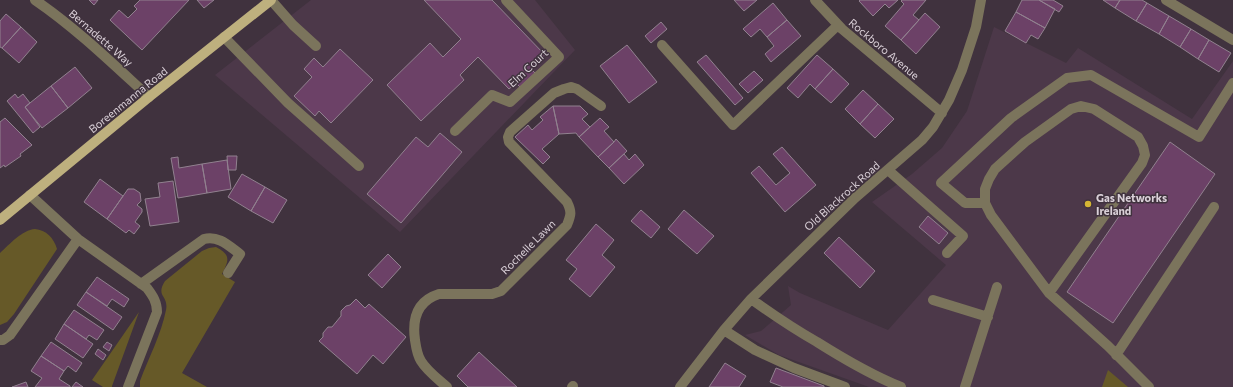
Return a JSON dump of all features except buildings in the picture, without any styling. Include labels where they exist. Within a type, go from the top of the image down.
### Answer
[{"type":"main road","name":"Boreenmanna Road","points":[[0,220],[149,97],[272,0]]},
{"type":"street","name":"Bernadette Way","points":[[35,0],[82,37],[149,97]]},
{"type":"street","points":[[272,0],[293,25],[316,46]]},
{"type":"street","name":"Elm Court","points":[[455,131],[492,95],[510,102],[559,57],[506,0]]},
{"type":"street","name":"Rockboro Avenue","points":[[815,0],[838,25],[942,113]]},
{"type":"street","name":"Old Blackrock Road","points":[[680,387],[724,330],[751,299],[855,198],[922,140],[933,127],[955,87],[968,53],[976,27],[981,0]]},
{"type":"street","points":[[1166,0],[1233,40]]},
{"type":"street","points":[[662,45],[733,125],[838,25]]},
{"type":"street","points":[[224,37],[288,103],[359,166]]},
{"type":"street","points":[[985,203],[965,203],[941,183],[1011,118],[1067,78],[1091,75],[1199,137],[1233,83]]},
{"type":"street","name":"Rochelle Lawn","points":[[447,387],[426,368],[419,359],[414,334],[414,322],[418,311],[427,300],[432,296],[439,294],[492,294],[501,291],[567,226],[570,218],[571,210],[567,202],[508,142],[510,132],[554,93],[571,87],[577,89],[601,106]]},
{"type":"street","points":[[1049,294],[1142,163],[1145,155],[1143,146],[1138,137],[1094,109],[1081,106],[1070,109],[1025,142],[995,169],[985,189],[985,203],[991,215],[1049,294],[1108,346],[1149,387]]},
{"type":"street","points":[[888,170],[963,236],[947,253]]},
{"type":"street","points":[[30,195],[78,239],[147,288],[153,295],[157,306],[157,312],[128,387]]},
{"type":"street","points":[[1116,355],[1214,207]]},
{"type":"street","points":[[141,284],[204,239],[210,238],[222,241],[240,254],[228,273]]},
{"type":"street","points":[[0,340],[3,340],[10,335],[78,239]]},
{"type":"street","points":[[965,387],[997,287]]},
{"type":"street","points":[[751,299],[776,317],[839,356],[900,387]]},
{"type":"street","points":[[933,300],[988,316]]},
{"type":"street","points":[[724,330],[755,350],[839,386]]},
{"type":"shaded area","points":[[311,0],[535,0],[575,50],[400,232],[215,75]]},
{"type":"shaded area","name":"Gas Networks Ireland","points":[[994,27],[1066,63],[1078,48],[1192,119],[1233,61],[1233,387],[869,387],[779,355],[745,335],[761,331],[791,305],[788,286],[800,293],[888,330],[946,265],[872,202],[912,174],[942,148],[967,111]]},
{"type":"shaded area","points":[[35,229],[43,231],[49,235],[54,241],[57,249],[14,314],[7,322],[0,325],[0,253],[25,232]]},
{"type":"shaded area","points":[[216,247],[226,255],[227,258],[222,274],[235,282],[182,373],[207,387],[140,387],[140,381],[158,337],[166,310],[166,301],[161,290],[162,286],[165,281],[202,251]]},
{"type":"shaded area","points":[[139,312],[112,387],[103,387],[92,380]]},
{"type":"shaded area","points":[[1108,370],[1128,387],[1102,387]]},
{"type":"place","name":"Gas Networks Ireland","points":[[1088,204]]}]
